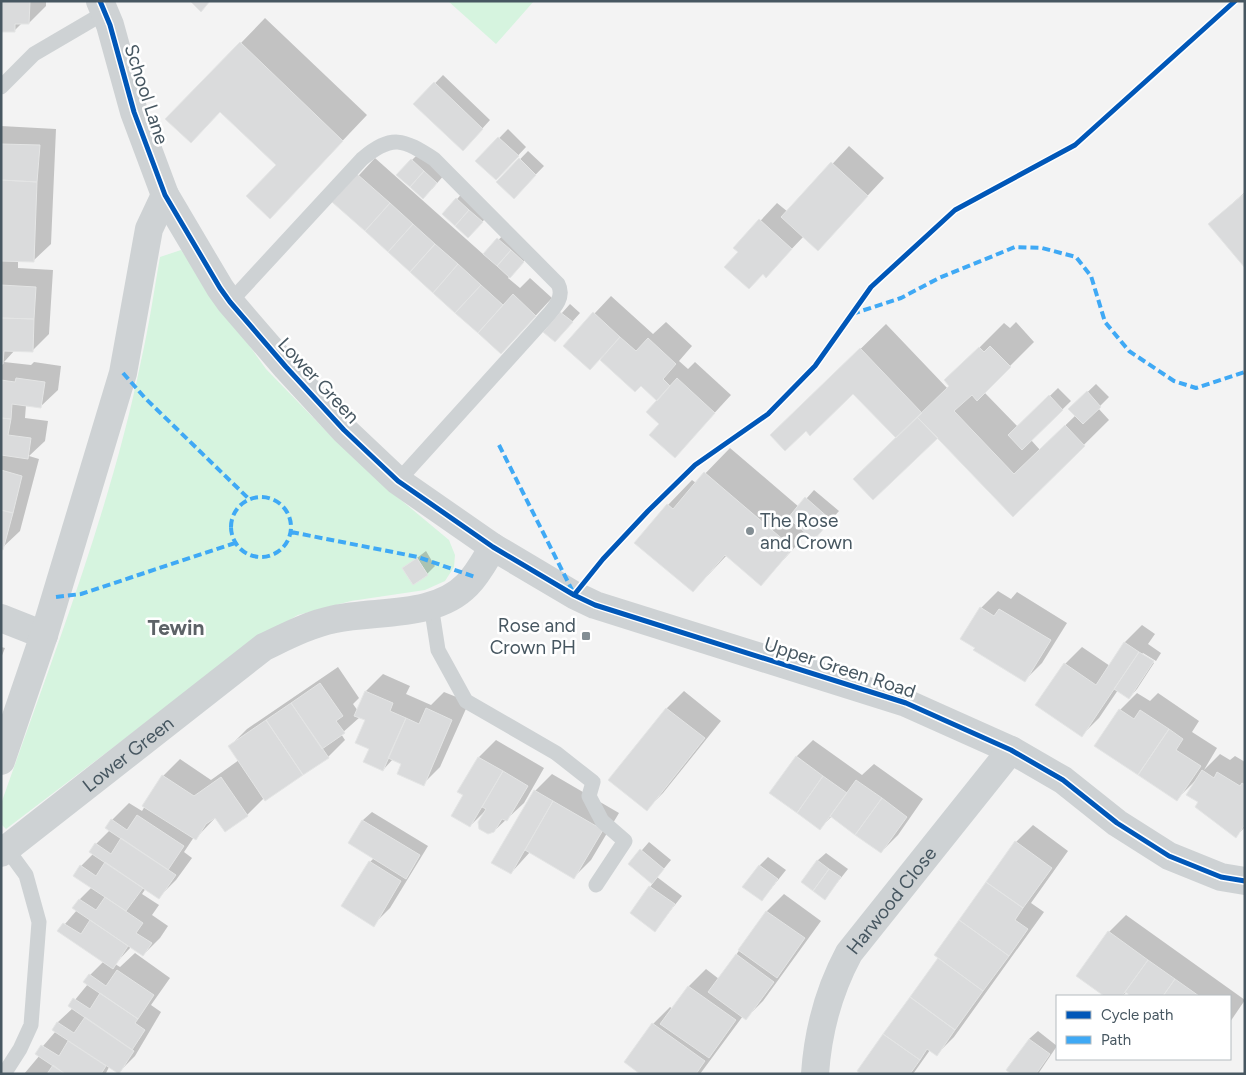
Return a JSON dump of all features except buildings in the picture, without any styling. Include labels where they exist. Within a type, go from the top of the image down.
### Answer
[{"type":"street","name":"School Lane","points":[[102,7],[134,112],[165,195]]},
{"type":"street","name":"Lower Green","points":[[4,851],[264,647],[300,629],[335,619],[430,605],[452,596],[466,587],[475,577],[493,547],[398,481],[344,430],[230,302],[165,195]]},
{"type":"street","points":[[1,761],[44,635],[123,373],[149,228],[165,195]]},
{"type":"street","name":"Upper Green Road","points":[[493,547],[595,605],[906,703],[1011,750],[1063,780],[1117,823],[1169,856],[1221,876],[1245,881]]},
{"type":"street","points":[[1,618],[44,635]]},
{"type":"street","name":"Harwood Close","points":[[815,1074],[824,1011],[835,980],[849,953],[1011,750]]},
{"type":"lane","points":[[1,87],[34,54],[102,7]]},
{"type":"lane","points":[[230,302],[362,159],[378,146],[397,141],[413,145],[434,159],[558,284],[562,291],[561,298],[541,323],[398,481]]},
{"type":"lane","points":[[430,605],[438,650],[466,701],[556,753],[593,782],[590,796],[602,821],[624,840],[596,885]]},
{"type":"lane","points":[[4,851],[26,875],[39,922],[30,1025],[20,1050],[4,1074]]},
{"type":"green space","points":[[448,1],[534,1],[496,44]]},
{"type":"green space","points":[[181,250],[266,369],[331,436],[395,495],[449,540],[455,555],[454,567],[445,581],[425,590],[351,601],[298,615],[253,641],[6,829],[1,824],[1,804],[97,529],[128,417],[144,348],[160,257]]},
{"type":"marked path","points":[[852,314],[901,298],[939,278],[1015,247],[1042,248],[1076,257],[1091,276],[1105,322],[1129,351],[1174,381],[1196,388],[1245,372]]},
{"type":"marked path","points":[[123,373],[145,398],[249,499]]},
{"type":"marked path","points":[[499,445],[573,592]]},
{"type":"marked path","points":[[261,497],[273,499],[286,510],[291,527],[289,539],[278,552],[261,557],[249,555],[236,544],[231,527],[233,515],[244,502],[261,497]]},
{"type":"marked path","points":[[291,532],[418,557],[475,577]]},
{"type":"marked path","points":[[56,597],[81,594],[235,543]]},
{"type":"cycle path","points":[[100,1],[110,25],[134,112],[165,195],[220,288],[286,367],[344,430],[398,481],[493,547],[574,595],[595,605],[906,703],[1011,750],[1063,780],[1117,823],[1169,856],[1221,877],[1245,881]]},
{"type":"cycle path","points":[[574,595],[603,559],[695,465],[768,414],[815,366],[871,287],[955,210],[1075,145],[1235,1]]},
{"type":"place","name":"The Rose and Crown","points":[[750,531]]},
{"type":"place","name":"Rose and Crown PH","points":[[586,636]]},
{"type":"district","name":"Tewin","points":[[176,628]]}]
